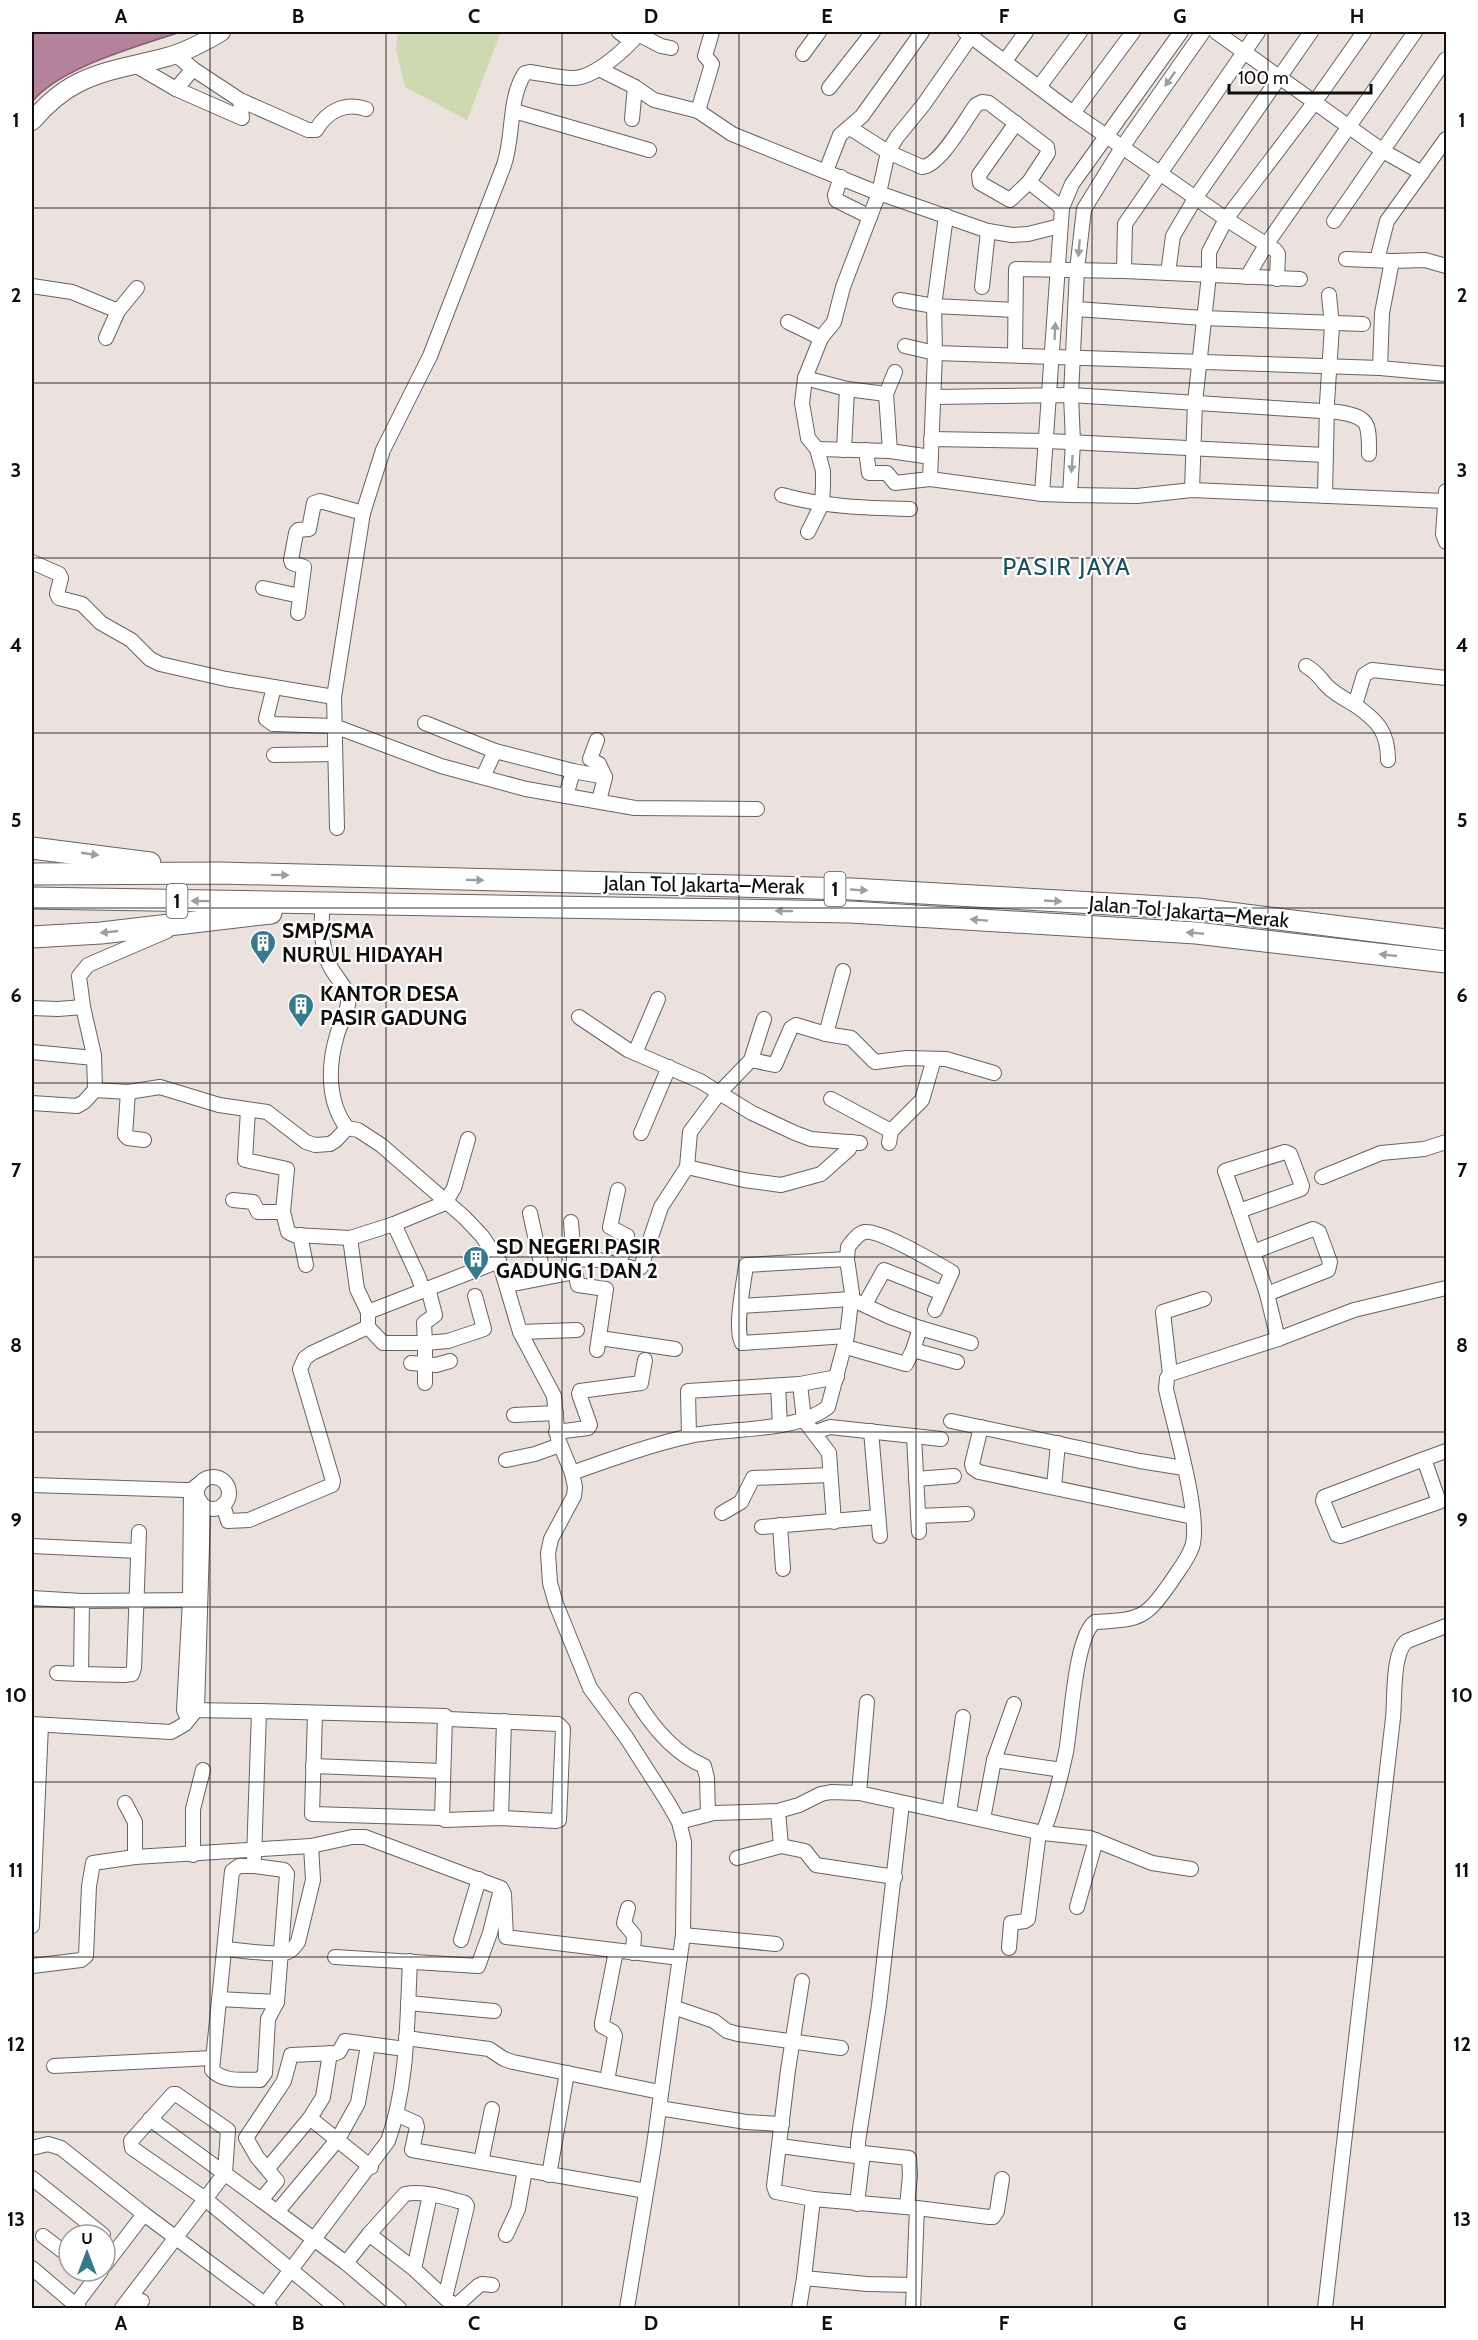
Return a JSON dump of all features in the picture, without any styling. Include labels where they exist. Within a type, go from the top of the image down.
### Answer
[{"type":"highway","points":[[32,848],[221,873]]},
{"type":"highway","name":"Jalan Tol Jakarta–Merak","points":[[32,874],[221,873],[864,890],[1198,909],[1446,940]]},
{"type":"highway","name":"Jalan Tol Jakarta–Merak","points":[[32,898],[322,909],[850,912],[1196,933],[1446,962]]},
{"type":"highway","points":[[32,937],[101,933],[322,909]]},
{"type":"main road","points":[[32,121],[61,93],[77,83],[133,64],[176,54],[221,32]]},
{"type":"street","points":[[619,32],[671,48]]},
{"type":"street","points":[[698,111],[712,64],[705,56],[712,32]]},
{"type":"street","points":[[803,54],[819,32]]},
{"type":"street","points":[[829,88],[873,32]]},
{"type":"street","points":[[826,171],[840,135],[862,116],[922,32]]},
{"type":"street","points":[[1005,61],[1026,32]]},
{"type":"street","points":[[1039,87],[1080,32]]},
{"type":"street","points":[[1073,113],[1133,32]]},
{"type":"street","points":[[1042,494],[1048,441],[1062,208],[1073,185],[1180,32]]},
{"type":"street","points":[[1070,495],[1073,442],[1071,395],[1077,270],[1084,209],[1123,146],[1203,32]]},
{"type":"street","points":[[1216,32],[1383,151],[1422,173]]},
{"type":"street","points":[[1124,271],[1124,226],[1258,32]]},
{"type":"street","points":[[1168,273],[1173,236],[1196,197],[1311,32]]},
{"type":"street","points":[[1192,490],[1195,402],[1209,275],[1209,252],[1226,219],[1364,32]]},
{"type":"street","points":[[1247,277],[1266,245],[1415,32]]},
{"type":"street","points":[[808,532],[822,504],[823,471],[817,449],[808,438],[802,403],[805,378],[821,338],[834,322],[843,287],[879,193],[888,152],[924,104],[970,33],[1073,113],[1277,252],[1277,279]]},
{"type":"street","points":[[337,828],[334,698],[363,513],[383,450],[430,356],[504,165],[511,139],[514,111],[525,73],[572,78],[587,76],[599,69],[636,36]]},
{"type":"street","points":[[176,54],[193,69],[240,100],[314,131],[328,115],[347,106],[366,109]]},
{"type":"street","points":[[1334,220],[1446,59]]},
{"type":"street","points":[[133,64],[176,89],[242,118],[240,100]]},
{"type":"street","points":[[176,89],[193,69]]},
{"type":"street","points":[[599,69],[635,87],[654,100],[698,111],[732,134],[879,193],[988,231],[1012,235],[1028,234],[1060,226]]},
{"type":"street","points":[[632,119],[635,87]]},
{"type":"street","points":[[850,128],[888,152],[922,166],[930,165],[945,149],[979,102],[989,103],[1016,123],[1047,147],[1048,150],[1029,182],[1008,206],[980,183],[978,178],[1016,123]]},
{"type":"street","points":[[514,111],[649,150]]},
{"type":"street","points":[[1377,260],[1387,221],[1446,139]]},
{"type":"street","points":[[841,177],[835,195],[836,200],[870,217]]},
{"type":"street","points":[[1029,182],[1062,208]]},
{"type":"street","points":[[1073,185],[1091,196]]},
{"type":"street","points":[[930,479],[934,397],[934,306],[946,216]]},
{"type":"street","points":[[982,287],[988,231]]},
{"type":"street","points":[[1346,259],[1425,260],[1446,266]]},
{"type":"street","points":[[1380,368],[1382,313],[1392,261]]},
{"type":"street","points":[[1015,354],[1016,269],[1124,271],[1299,279]]},
{"type":"street","points":[[32,286],[72,292],[118,311]]},
{"type":"street","points":[[106,338],[118,311],[137,288]]},
{"type":"street","points":[[1325,496],[1331,324],[1329,295]]},
{"type":"street","points":[[900,300],[934,306],[1015,310]]},
{"type":"street","points":[[1076,309],[1203,318],[1363,324]]},
{"type":"street","points":[[788,322],[821,338]]},
{"type":"street","points":[[905,346],[935,353],[1380,368],[1446,374]]},
{"type":"street","points":[[890,451],[886,394],[895,372]]},
{"type":"street","points":[[805,378],[847,389],[886,394]]},
{"type":"street","points":[[844,450],[847,389]]},
{"type":"street","points":[[934,397],[1071,395],[1327,410],[1348,413],[1365,420],[1369,426],[1368,454]]},
{"type":"street","points":[[931,439],[1048,441],[1325,454]]},
{"type":"street","points":[[817,449],[890,451],[931,457]]},
{"type":"street","points":[[866,450],[869,473],[887,473],[895,483],[930,479],[1042,494],[1070,495],[1137,495],[1192,490],[1325,496],[1446,496],[1443,534],[1446,542]]},
{"type":"street","points":[[782,495],[822,504],[860,508],[910,509]]},
{"type":"street","points":[[298,613],[304,567],[292,563],[291,560],[298,530],[309,529],[314,503],[320,501],[363,513]]},
{"type":"street","points":[[32,562],[59,574],[61,578],[57,594],[59,598],[82,604],[101,623],[130,640],[155,662],[334,698]]},
{"type":"street","points":[[263,588],[300,596]]},
{"type":"street","points":[[1306,666],[1320,675],[1327,686],[1339,696],[1365,712],[1383,731],[1388,742],[1388,760]]},
{"type":"street","points":[[1355,705],[1364,675],[1372,670],[1446,678]]},
{"type":"street","points":[[274,687],[266,713],[267,721],[273,724],[334,726],[441,766],[526,789],[635,808],[757,809]]},
{"type":"street","points":[[425,723],[495,751],[605,777]]},
{"type":"street","points":[[597,740],[590,759],[599,764],[605,777],[599,801]]},
{"type":"street","points":[[483,777],[495,751]]},
{"type":"street","points":[[274,755],[335,754]]},
{"type":"street","points":[[566,796],[573,771]]},
{"type":"street","points":[[322,909],[322,942],[329,966],[348,995],[348,1006],[337,1035],[331,1062],[336,1111],[347,1128],[358,1130],[381,1145],[445,1203],[464,1217],[482,1236],[500,1261],[520,1332],[551,1390],[558,1438],[572,1473],[575,1492],[551,1539],[548,1553],[550,1583],[556,1604],[590,1688],[626,1737],[679,1822],[684,1842],[683,1935],[659,2108],[627,2308]]},
{"type":"street","points":[[32,1103],[77,1106],[95,1090],[94,1057],[83,1007],[81,971],[88,965],[188,923]]},
{"type":"street","points":[[826,1034],[843,971]]},
{"type":"street","points":[[635,1053],[658,999]]},
{"type":"street","points":[[32,1008],[83,1007]]},
{"type":"street","points":[[579,1017],[635,1053],[669,1067],[752,1113],[802,1136],[819,1140],[856,1142],[821,1174],[781,1185],[744,1180],[687,1167]]},
{"type":"street","points":[[508,1285],[544,1277],[599,1260],[637,1269],[641,1267],[661,1207],[687,1167],[690,1132],[719,1093],[751,1060],[764,1019]]},
{"type":"street","points":[[751,1060],[775,1065],[793,1025],[854,1039],[875,1062],[907,1058],[946,1059],[994,1073]]},
{"type":"street","points":[[32,1052],[94,1057]]},
{"type":"street","points":[[831,1099],[890,1137],[922,1100],[934,1059]]},
{"type":"street","points":[[641,1134],[669,1067]]},
{"type":"street","points":[[95,1090],[128,1092],[160,1087],[219,1105],[267,1112],[306,1142],[315,1145],[330,1144],[347,1128]]},
{"type":"street","points":[[128,1092],[125,1135],[128,1138],[144,1140]]},
{"type":"street","points":[[248,1110],[245,1160],[294,1171],[283,1212],[288,1232],[300,1236],[350,1238],[394,1224],[445,1203],[454,1188],[468,1138]]},
{"type":"street","points":[[1322,1177],[1381,1153],[1424,1149],[1446,1142]]},
{"type":"street","points":[[1239,1211],[1301,1189],[1302,1186],[1289,1153],[1285,1152],[1225,1172],[1267,1294],[1278,1339]]},
{"type":"street","points":[[618,1190],[610,1227],[627,1236],[620,1266]]},
{"type":"street","points":[[233,1200],[253,1202],[258,1212],[283,1212]]},
{"type":"street","points":[[530,1213],[544,1277]]},
{"type":"street","points":[[571,1222],[574,1266],[579,1286],[606,1289],[598,1344],[675,1349]]},
{"type":"street","points":[[394,1224],[435,1315],[424,1323],[425,1383]]},
{"type":"street","points":[[1253,1252],[1313,1229],[1318,1232],[1330,1262],[1328,1270],[1267,1294]]},
{"type":"street","points":[[859,1301],[847,1259],[848,1247],[859,1234],[867,1232],[888,1239],[953,1272],[935,1310]]},
{"type":"street","points":[[300,1236],[306,1265]]},
{"type":"street","points":[[350,1238],[357,1289],[368,1319],[383,1343],[448,1341],[482,1332],[485,1326],[475,1296]]},
{"type":"street","points":[[847,1259],[746,1265],[740,1340],[742,1343],[847,1336]]},
{"type":"street","points":[[223,1505],[228,1521],[249,1520],[333,1484],[300,1369],[305,1358],[368,1319],[425,1289],[500,1261]]},
{"type":"street","points":[[810,1426],[828,1407],[859,1301],[884,1270],[942,1293]]},
{"type":"street","points":[[1170,1374],[1278,1339],[1354,1310],[1446,1288]]},
{"type":"street","points":[[1009,1948],[1011,1923],[1028,1919],[1041,1833],[1054,1801],[1062,1770],[1078,1669],[1087,1630],[1095,1622],[1137,1618],[1155,1604],[1192,1547],[1193,1517],[1166,1389],[1167,1378],[1170,1374],[1163,1312],[1204,1299]]},
{"type":"street","points":[[741,1306],[859,1301],[877,1312],[971,1343]]},
{"type":"street","points":[[853,1349],[906,1364],[914,1350],[920,1328]]},
{"type":"street","points":[[520,1332],[577,1330]]},
{"type":"street","points":[[914,1350],[957,1362]]},
{"type":"street","points":[[506,1460],[535,1454],[558,1438],[588,1428],[590,1425],[579,1394],[580,1391],[641,1383],[645,1360]]},
{"type":"street","points":[[411,1363],[440,1365],[450,1361]]},
{"type":"street","points":[[689,1436],[688,1391],[800,1384],[837,1377]]},
{"type":"street","points":[[800,1384],[810,1426],[830,1453],[834,1522]]},
{"type":"street","points":[[778,1386],[780,1425]]},
{"type":"street","points":[[514,1415],[556,1413]]},
{"type":"street","points":[[951,1421],[1140,1461],[1184,1468]]},
{"type":"street","points":[[572,1473],[644,1447],[716,1431],[780,1425],[830,1426],[941,1438]]},
{"type":"street","points":[[981,1427],[972,1464],[975,1470],[1193,1517]]},
{"type":"street","points":[[871,1431],[880,1536]]},
{"type":"street","points":[[914,1436],[919,1532]]},
{"type":"street","points":[[1054,1487],[1058,1443]]},
{"type":"street","points":[[1424,1459],[1443,1500],[1341,1536],[1335,1532],[1323,1501],[1326,1496],[1424,1459],[1446,1451]]},
{"type":"street","points":[[722,1513],[741,1502],[753,1478],[830,1475]]},
{"type":"street","points":[[916,1479],[954,1476]]},
{"type":"street","points":[[32,1485],[194,1495],[208,1507],[218,1508],[228,1497],[225,1483],[221,1479],[212,1477],[203,1481],[194,1495],[195,1603],[190,1713],[180,1728],[171,1732],[36,1724],[32,1926]]},
{"type":"street","points":[[918,1516],[967,1514]]},
{"type":"street","points":[[762,1527],[878,1517]]},
{"type":"street","points":[[780,1525],[783,1569]]},
{"type":"street","points":[[57,1673],[124,1676],[132,1674],[134,1668],[133,1602],[139,1532]]},
{"type":"street","points":[[32,1546],[138,1551]]},
{"type":"street","points":[[32,1598],[195,1603]]},
{"type":"street","points":[[81,1674],[82,1601]]},
{"type":"street","points":[[1325,2308],[1393,1718],[1398,1655],[1405,1642],[1446,1626]]},
{"type":"street","points":[[636,1700],[645,1716],[665,1738],[693,1762],[704,1766],[707,1778],[708,1814]]},
{"type":"street","points":[[859,1793],[867,1702]]},
{"type":"street","points":[[983,1819],[994,1760],[1014,1704]]},
{"type":"street","points":[[190,1713],[259,1711],[445,1716],[448,1719],[561,1726],[561,1816],[556,1821],[501,1818],[445,1821],[442,1818],[315,1815],[312,1811],[315,1714]]},
{"type":"street","points":[[254,1866],[259,1711]]},
{"type":"street","points":[[442,1818],[445,1716]]},
{"type":"street","points":[[949,1813],[963,1717]]},
{"type":"street","points":[[501,1818],[504,1721]]},
{"type":"street","points":[[994,1760],[1062,1770]]},
{"type":"street","points":[[313,1766],[442,1771]]},
{"type":"street","points":[[193,1855],[193,1809],[203,1770]]},
{"type":"street","points":[[679,1822],[708,1814],[778,1811],[831,1792],[859,1793],[1041,1833],[1096,1840],[1152,1863],[1191,1869]]},
{"type":"street","points":[[125,1803],[135,1822],[135,1857]]},
{"type":"street","points":[[863,2155],[858,2151],[858,2142],[879,2005],[902,1803]]},
{"type":"street","points":[[778,1811],[781,1846]]},
{"type":"street","points":[[32,1966],[81,1960],[86,1956],[89,1886],[93,1863],[135,1857],[311,1846],[352,1837],[365,1837],[501,1888],[504,1894],[506,1937],[680,1958]]},
{"type":"street","points":[[1077,1907],[1096,1840]]},
{"type":"street","points":[[225,1949],[279,1953],[289,1952],[298,1942],[313,1880],[311,1846]]},
{"type":"street","points":[[737,1858],[781,1846],[805,1851],[816,1865],[895,1877]]},
{"type":"street","points":[[239,1866],[254,1866],[284,1870],[287,1874],[279,1953],[277,2002],[268,2019],[265,2073],[260,2080],[220,2077],[212,2070],[232,1871],[239,1866]]},
{"type":"street","points":[[461,1940],[479,1879]]},
{"type":"street","points":[[335,1957],[478,1966],[490,1933],[501,1888]]},
{"type":"street","points":[[628,1908],[624,1923],[634,1935],[633,1953]]},
{"type":"street","points":[[490,1933],[496,1930],[506,1933]]},
{"type":"street","points":[[683,1935],[776,1944]]},
{"type":"street","points":[[607,2081],[615,2036],[613,2032],[602,2026],[602,2023],[616,1951]]},
{"type":"street","points":[[32,2148],[48,2144],[61,2148],[266,2307],[388,2141],[398,2115],[410,1961]]},
{"type":"street","points":[[802,1981],[782,2124],[774,2189],[776,2192],[813,2199],[912,2207],[993,2217],[997,2211],[1002,2179]]},
{"type":"street","points":[[219,1999],[277,2002]]},
{"type":"street","points":[[408,2003],[494,2011]]},
{"type":"street","points":[[673,2007],[714,2021],[727,2031],[738,2034],[841,2048]]},
{"type":"street","points":[[261,2200],[276,2183],[276,2179],[250,2146],[247,2135],[284,2081],[291,2055],[339,2052],[345,2041],[368,2045],[405,2043],[489,2049],[504,2059],[660,2092]]},
{"type":"street","points":[[277,2212],[338,2139],[358,2103],[368,2045]]},
{"type":"street","points":[[268,2168],[310,2118],[323,2097],[330,2054]]},
{"type":"street","points":[[54,2066],[212,2058]]},
{"type":"street","points":[[549,2175],[567,2073]]},
{"type":"street","points":[[122,2308],[177,2239],[204,2198],[225,2173],[228,2139],[225,2127],[173,2094],[131,2141],[132,2148],[204,2198],[337,2308]]},
{"type":"street","points":[[659,2108],[746,2122],[782,2124]]},
{"type":"street","points":[[481,2162],[492,2109]]},
{"type":"street","points":[[398,2115],[416,2123],[412,2150],[646,2191]]},
{"type":"street","points":[[310,2118],[371,2167]]},
{"type":"street","points":[[150,2119],[346,2263],[399,2308]]},
{"type":"street","points":[[780,2146],[909,2158],[913,2308]]},
{"type":"street","points":[[857,2204],[863,2155]]},
{"type":"street","points":[[506,2235],[518,2209],[525,2170]]},
{"type":"street","points":[[32,2178],[88,2223]]},
{"type":"street","points":[[346,2263],[405,2194],[430,2195],[465,2203],[467,2206],[452,2304]]},
{"type":"street","points":[[414,2269],[430,2195]]},
{"type":"street","points":[[799,2308],[813,2199]]},
{"type":"street","points":[[117,2250],[144,2214]]},
{"type":"street","points":[[369,2234],[414,2269],[452,2304]]},
{"type":"street","points":[[43,2236],[57,2247]]},
{"type":"street","points":[[32,2268],[76,2307],[89,2283]]},
{"type":"street","points":[[804,2278],[867,2284],[914,2285]]},
{"type":"street","points":[[452,2304],[482,2284],[492,2285]]},
{"type":"green space","points":[[398,32],[501,32],[467,120],[405,87],[396,50]]},
{"type":"shaded area","points":[[32,32],[180,32],[80,68],[61,78],[32,102]]},
{"type":"place","name":"SMP/SMA NURUL HIDAYAH","points":[[263,966]]},
{"type":"place","name":"KANTOR DESA PASIR GADUNG","points":[[301,1029]]},
{"type":"place","name":"SD NEGERI PASIR GADUNG 1 DAN 2","points":[[476,1282]]},
{"type":"district","name":"PASIR JAYA","points":[[1067,567]]}]
